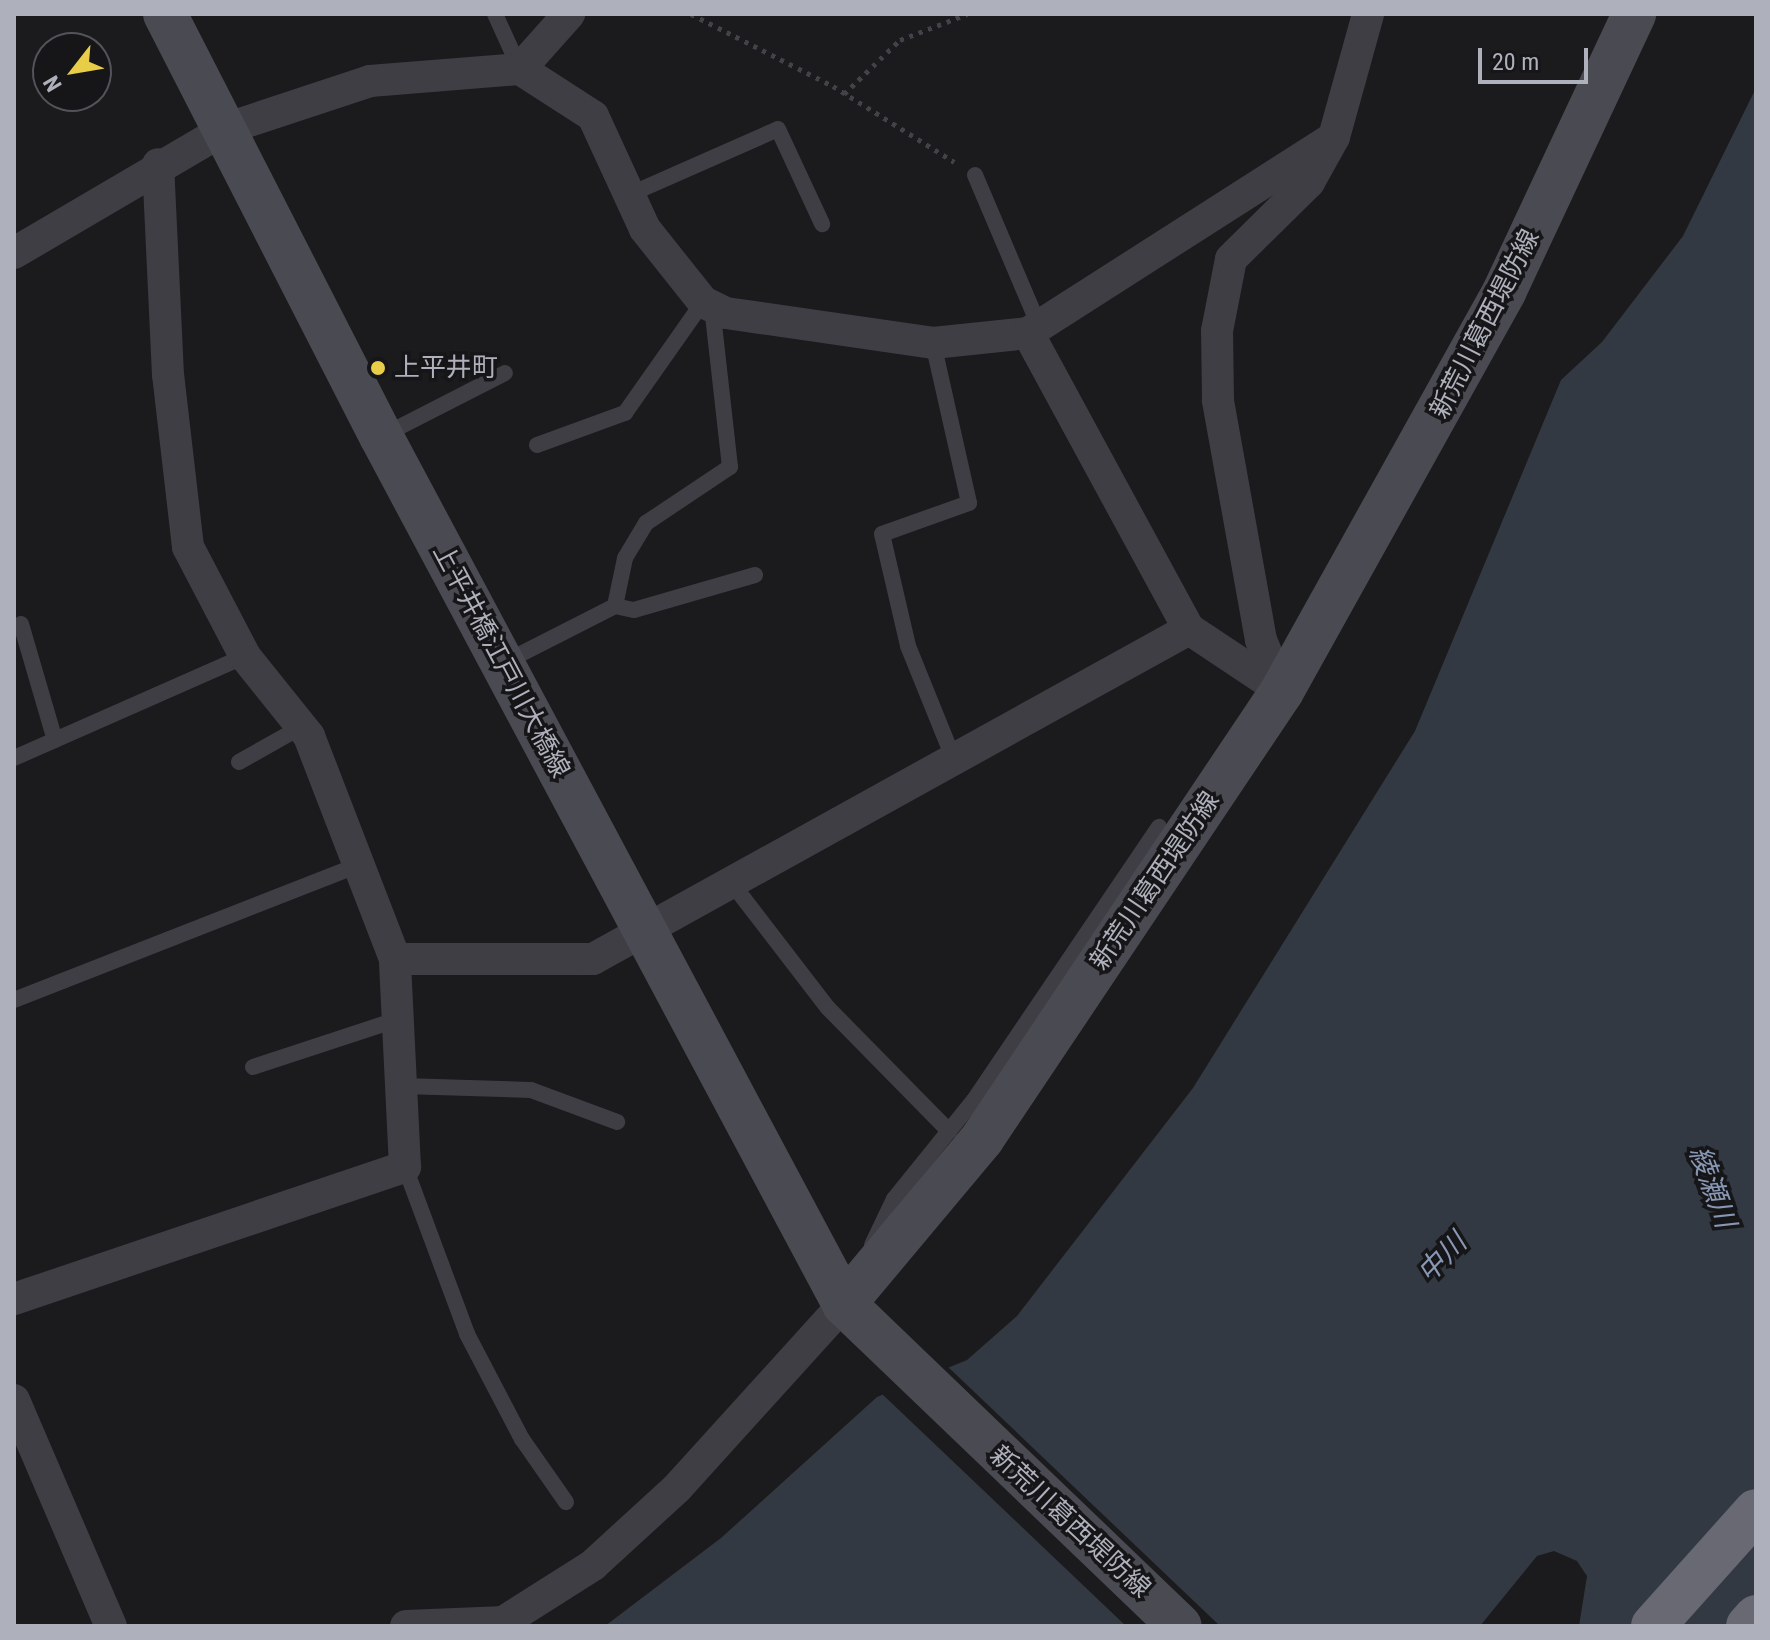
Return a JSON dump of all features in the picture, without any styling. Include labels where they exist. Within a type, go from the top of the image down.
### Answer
[{"type":"highway","points":[[1653,1626],[1756,1511]]},
{"type":"highway","points":[[1748,1626],[1756,1617]]},
{"type":"main road","name":"上平井橋江戸川大橋線","points":[[165,14],[501,663],[854,1315]]},
{"type":"main road","name":"新荒川葛西堤防線","points":[[1180,1626],[854,1315],[982,1139],[1282,691],[1504,292],[1634,14]]},
{"type":"street","points":[[520,69],[569,14]]},
{"type":"street","points":[[1282,691],[1258,625],[1218,400],[1217,331],[1231,259],[1309,182],[1334,137],[1368,14]]},
{"type":"street","points":[[14,253],[158,164],[225,129],[370,81],[520,69],[593,116],[633,193],[645,229],[707,305],[933,343],[1033,330],[1334,137]]},
{"type":"street","points":[[14,1299],[405,1167],[395,959],[301,727],[245,656],[188,547],[168,375],[158,164]]},
{"type":"street","points":[[1033,330],[1189,629],[1282,691]]},
{"type":"street","points":[[395,959],[567,962],[649,934],[1189,629]]},
{"type":"street","points":[[406,1626],[501,1624],[593,1565],[677,1488],[854,1315]]},
{"type":"street","points":[[14,1400],[111,1626]]},
{"type":"lane","points":[[495,14],[520,69]]},
{"type":"lane","points":[[633,193],[778,129],[822,224]]},
{"type":"lane","points":[[975,175],[1033,330]]},
{"type":"lane","points":[[537,445],[625,413],[707,305]]},
{"type":"lane","points":[[615,606],[625,558],[646,523],[730,467],[707,305]]},
{"type":"lane","points":[[933,343],[969,503],[882,534],[908,646],[954,760]]},
{"type":"lane","points":[[381,436],[505,373]]},
{"type":"lane","points":[[501,663],[615,606],[634,610],[755,575]]},
{"type":"lane","points":[[21,624],[55,740]]},
{"type":"lane","points":[[14,758],[245,656]]},
{"type":"lane","points":[[239,762],[301,727]]},
{"type":"lane","points":[[854,1315],[894,1199],[949,1131],[1159,827]]},
{"type":"lane","points":[[14,1000],[359,865]]},
{"type":"lane","points":[[734,886],[828,1008],[949,1131]]},
{"type":"lane","points":[[253,1067],[399,1019]]},
{"type":"lane","points":[[403,1086],[531,1090],[617,1122]]},
{"type":"lane","points":[[405,1167],[467,1334],[522,1439],[566,1502]]},
{"type":"path","points":[[691,14],[844,94],[975,175]]},
{"type":"path","points":[[844,94],[900,40],[967,14]]},
{"type":"water","points":[[1756,88],[1756,1626],[1579,1626],[1587,1576],[1577,1561],[1554,1551],[1537,1556],[1480,1626],[605,1626],[721,1538],[877,1397],[967,1360],[1017,1316],[1193,1088],[1415,731],[1561,380],[1602,342],[1683,236]]},
{"type":"pier","points":[[946,1365],[1220,1626],[1126,1626],[880,1392]]},
{"type":"place","name":"上平井町","points":[[378,368]]},
{"type":"water label","name":"綾瀬川","points":[[1712,1187]]},
{"type":"water label","name":"中川","points":[[1442,1258]]}]
